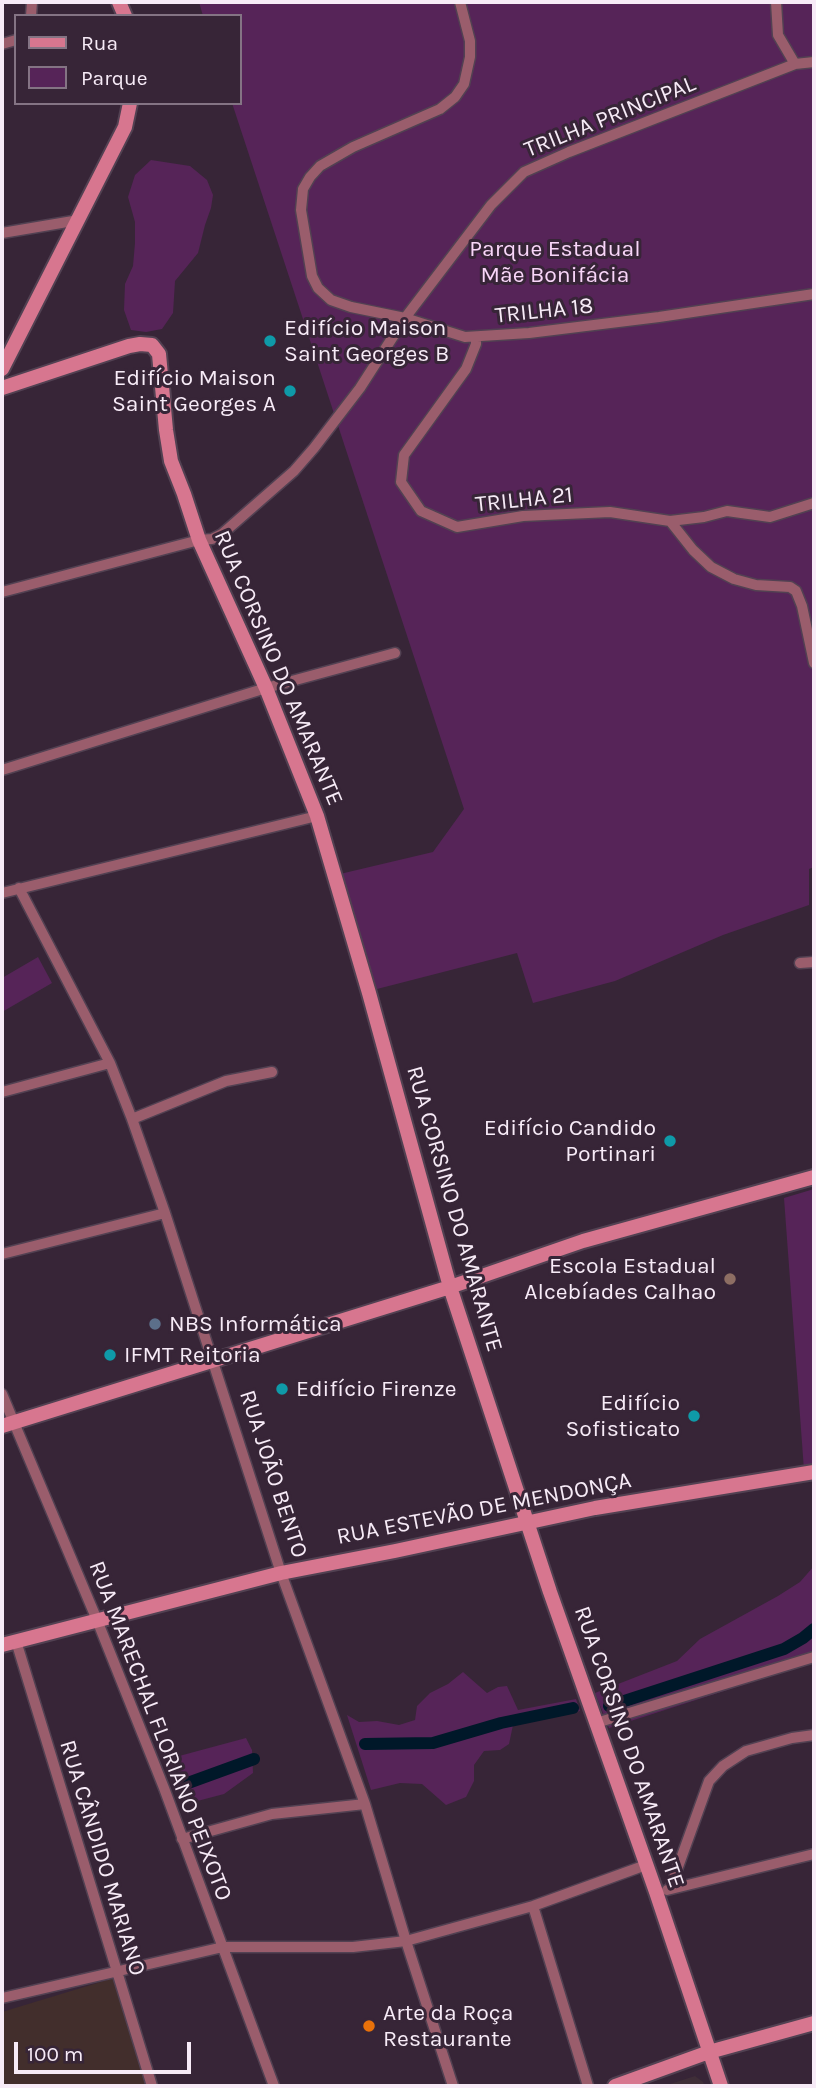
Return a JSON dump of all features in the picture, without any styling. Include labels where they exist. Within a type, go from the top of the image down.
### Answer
[{"type":"street","name":"TRILHA 18","points":[[460,2],[470,41],[470,57],[464,85],[455,97],[440,108],[353,147],[320,166],[303,189],[302,210],[312,276],[318,288],[331,300],[405,318],[465,337],[476,337],[659,317],[814,294]]},
{"type":"street","points":[[776,2],[778,35],[794,64],[814,56]]},
{"type":"street","name":"TRILHA PRINCIPAL","points":[[2,592],[198,540],[212,539],[227,530],[294,471],[360,388],[405,318],[491,205],[524,172],[794,64],[814,62]]},
{"type":"street","points":[[2,369],[125,127],[130,105]]},
{"type":"street","points":[[2,233],[79,220]]},
{"type":"street","name":"TRILHA 21","points":[[476,337],[466,369],[404,455],[401,482],[421,511],[457,527],[523,516],[610,512],[670,521],[727,511],[770,517],[814,503]]},
{"type":"street","name":"RUA CORSINO DO AMARANTE","points":[[2,388],[129,346],[152,345],[159,354],[171,461],[198,540],[266,688],[317,816],[450,1287],[550,1592],[646,1865],[663,1891],[721,2086]]},
{"type":"street","points":[[670,521],[693,550],[711,567],[734,579],[756,585],[790,587],[796,591],[802,606],[814,663]]},
{"type":"street","points":[[2,770],[266,688],[395,653]]},
{"type":"street","points":[[2,893],[317,816]]},
{"type":"street","name":"RUA JOÃO BENTO","points":[[19,888],[110,1063],[132,1119],[281,1573],[365,1804],[405,1941],[453,2086]]},
{"type":"street","points":[[800,963],[814,962]]},
{"type":"street","points":[[2,1093],[110,1063]]},
{"type":"street","points":[[132,1119],[226,1081],[272,1072]]},
{"type":"street","points":[[8,1424],[450,1287],[583,1241],[814,1177]]},
{"type":"street","points":[[2,1254],[165,1213]]},
{"type":"street","name":"RUA MARECHAL FLORIANO PEIXOTO","points":[[2,1394],[8,1424],[97,1620],[164,1788],[274,2086]]},
{"type":"street","name":"RUA ESTEVÃO DE MENDONÇA","points":[[9,1643],[281,1573],[595,1508],[814,1472]]},
{"type":"street","name":"RUA CÂNDIDO MARIANO","points":[[9,1643],[152,2086]]},
{"type":"street","points":[[596,1723],[814,1657]]},
{"type":"street","points":[[663,1891],[709,1782],[723,1766],[746,1751],[792,1738],[814,1735]]},
{"type":"street","points":[[182,1839],[272,1814],[365,1804]]},
{"type":"street","points":[[663,1891],[814,1854]]},
{"type":"street","points":[[2,1998],[223,1947],[353,1947],[405,1941],[534,1906],[646,1865]]},
{"type":"street","points":[[534,1906],[588,2086]]},
{"type":"street","points":[[615,2086],[709,2052],[814,2023]]},
{"type":"shaded area","points":[[117,1977],[151,2086],[2,2086],[2,2012]]},
{"type":"shaded area","points":[[695,2076],[705,2086],[664,2086]]},
{"type":"green space","name":"Parque Estadual Mãe Bonifácia","points":[[199,2],[814,2],[814,867],[809,869],[809,905],[723,935],[615,981],[533,1003],[517,953],[377,989],[340,874],[433,852],[464,809],[233,105],[242,105],[242,14],[202,14]]},
{"type":"green space","points":[[151,160],[190,166],[207,180],[213,195],[198,253],[175,281],[173,313],[162,329],[146,332],[131,330],[124,310],[125,284],[133,266],[135,243],[135,222],[128,197],[135,175]]},
{"type":"green space","points":[[38,957],[52,983],[2,1012],[2,978]]},
{"type":"green space","points":[[814,1189],[814,1467],[804,1470],[784,1198]]},
{"type":"green space","points":[[814,1566],[814,1662],[609,1728],[595,1693],[677,1661],[700,1639],[800,1582]]},
{"type":"green space","points":[[463,1672],[487,1693],[507,1686],[518,1710],[576,1699],[580,1711],[513,1725],[509,1744],[500,1750],[484,1751],[474,1765],[474,1781],[466,1797],[446,1805],[422,1784],[400,1783],[371,1790],[347,1715],[359,1722],[377,1721],[399,1725],[415,1720],[417,1706],[430,1693]]},
{"type":"green space","points":[[246,1738],[252,1750],[253,1773],[224,1794],[186,1804],[168,1759]]},
{"type":"waterway","points":[[609,1706],[784,1649],[814,1629]]},
{"type":"waterway","points":[[365,1744],[433,1743],[501,1723],[573,1708]]},
{"type":"waterway","points":[[188,1783],[254,1759]]},
{"type":"place","name":"Edifício Maison Saint Georges B","points":[[270,341]]},
{"type":"place","name":"Edifício Maison Saint Georges A","points":[[290,391]]},
{"type":"place","name":"Edifício Candido Portinari","points":[[670,1141]]},
{"type":"place","name":"Escola Estadual Alcebíades Calhao","points":[[730,1279]]},
{"type":"place","name":"NBS Informática","points":[[155,1324]]},
{"type":"place","name":"IFMT Reitoria","points":[[110,1355]]},
{"type":"place","name":"Edifício Firenze","points":[[282,1389]]},
{"type":"place","name":"Edifício Sofisticato","points":[[694,1416]]},
{"type":"place","name":"Arte da Roça Restaurante","points":[[369,2026]]}]
